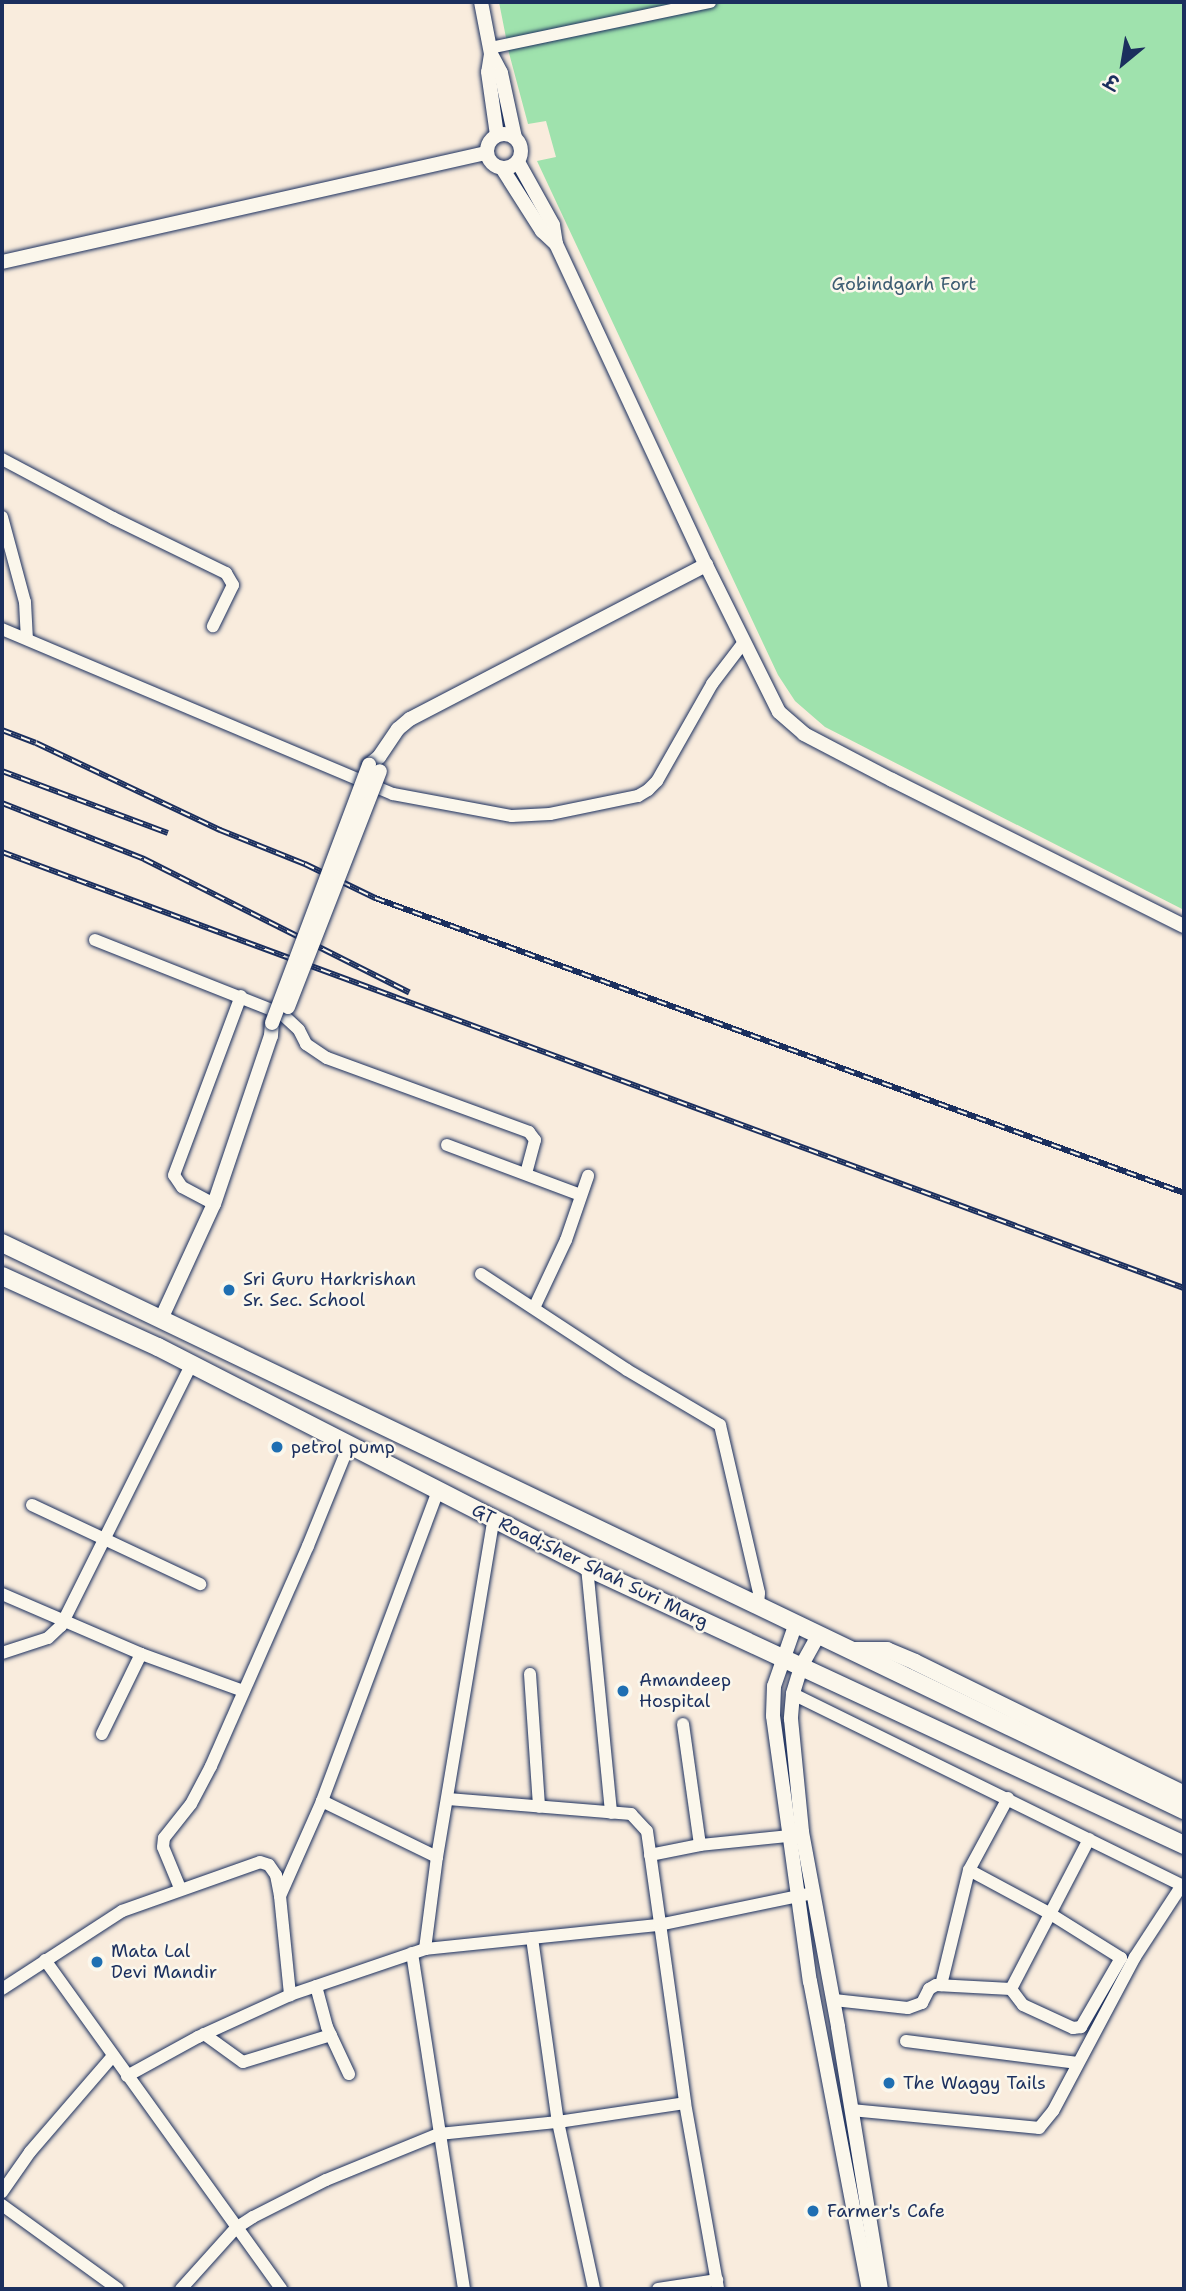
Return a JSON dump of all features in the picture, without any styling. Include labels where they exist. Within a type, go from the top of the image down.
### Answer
[{"type":"main road","name":"GT Road;Sher Shah Suri Marg","points":[[2,1243],[796,1622],[1184,1811]]},
{"type":"main road","name":"GT Road;Sher Shah Suri Marg","points":[[2,1276],[191,1365],[587,1567],[1184,1845]]},
{"type":"main road","points":[[853,1650],[887,1650],[915,1662],[1184,1794]]},
{"type":"street","points":[[481,2],[491,51],[501,74],[515,138],[521,147],[518,162],[554,225],[556,244],[706,565],[779,712],[804,734],[1183,923]]},
{"type":"street","points":[[491,51],[710,2]]},
{"type":"street","points":[[491,51],[488,72],[497,135]]},
{"type":"street","points":[[497,135],[515,138]]},
{"type":"street","points":[[497,135],[490,142],[487,153],[492,163],[502,168],[542,231],[556,244]]},
{"type":"street","points":[[2,262],[487,153]]},
{"type":"street","points":[[502,168],[518,162]]},
{"type":"street","points":[[2,459],[230,577],[231,590],[213,626]]},
{"type":"street","points":[[2,517],[25,602],[27,638]]},
{"type":"street","points":[[161,1320],[214,1204],[275,1028],[376,764],[398,729],[410,719],[706,565]]},
{"type":"street","points":[[2,629],[393,794],[512,816],[550,814],[638,796],[648,790],[657,781],[712,684],[744,642]]},
{"type":"street","points":[[95,940],[282,1014],[299,1030],[306,1044],[327,1058],[529,1132],[535,1140],[526,1174]]},
{"type":"street","points":[[214,1204],[182,1187],[174,1175],[241,996]]},
{"type":"street","points":[[447,1145],[581,1195]]},
{"type":"street","points":[[534,1308],[566,1240],[588,1176]]},
{"type":"street","points":[[481,1275],[720,1425],[758,1593],[758,1605]]},
{"type":"street","points":[[2,1653],[48,1637],[64,1620],[191,1365]]},
{"type":"street","points":[[180,1888],[163,1847],[164,1838],[197,1794],[308,1546],[349,1446]]},
{"type":"street","points":[[281,1896],[321,1801],[438,1490]]},
{"type":"street","points":[[32,1505],[200,1584]]},
{"type":"street","points":[[425,1949],[437,1857],[493,1521]]},
{"type":"street","points":[[587,1567],[611,1813]]},
{"type":"street","points":[[2,1594],[141,1654],[243,1691]]},
{"type":"street","points":[[796,1622],[774,1686],[773,1716],[810,1981],[869,2289]]},
{"type":"street","points":[[819,1634],[801,1667],[793,1694],[792,1719],[802,1832],[834,2000],[881,2289]]},
{"type":"street","points":[[102,1734],[141,1654]]},
{"type":"street","points":[[530,1674],[539,1807]]},
{"type":"street","points":[[793,1694],[1182,1885],[1135,1956],[1043,2125],[1035,2129],[852,2110]]},
{"type":"street","points":[[682,1724],[700,1845]]},
{"type":"street","points":[[941,1984],[968,1870],[1008,1798]]},
{"type":"street","points":[[448,1800],[638,1817],[647,1831],[685,2103],[718,2285],[658,2289]]},
{"type":"street","points":[[321,1801],[437,1857]]},
{"type":"street","points":[[650,1855],[700,1845],[789,1836]]},
{"type":"street","points":[[1011,1989],[1089,1839]]},
{"type":"street","points":[[3,1984],[122,1911],[180,1888],[260,1862],[269,1865],[276,1875],[281,1896],[290,1995]]},
{"type":"street","points":[[968,1870],[1118,1954],[1120,1961],[1084,2025],[1078,2028],[1023,2006],[1011,1989]]},
{"type":"street","points":[[127,2076],[204,2034],[290,1995],[425,1949],[659,1924],[814,1894]]},
{"type":"street","points":[[532,1938],[558,2122],[594,2289]]},
{"type":"street","points":[[412,1954],[464,2289]]},
{"type":"street","points":[[45,1959],[281,2289]]},
{"type":"street","points":[[834,2000],[914,2007],[922,2003],[932,1986],[941,1984],[1011,1989]]},
{"type":"street","points":[[316,1986],[331,2035],[349,2074]]},
{"type":"street","points":[[204,2034],[235,2059],[243,2062],[331,2035]]},
{"type":"street","points":[[906,2041],[1078,2063]]},
{"type":"street","points":[[2,2192],[37,2143],[113,2057]]},
{"type":"street","points":[[181,2289],[236,2228],[326,2180],[439,2134],[558,2122],[685,2103]]},
{"type":"street","points":[[2,2205],[118,2289]]},
{"type":"green space","name":"Gobindgarh Fort","points":[[499,2],[1184,2],[1184,910],[825,727],[795,701],[778,675],[537,161],[556,157],[546,121],[528,124]]},
{"type":"railway","points":[[2,730],[36,743],[220,830],[305,864],[375,898],[1184,1193]]},
{"type":"railway","points":[[2,771],[168,833]]},
{"type":"railway","points":[[2,803],[144,859],[409,992]]},
{"type":"railway","points":[[2,852],[1184,1288]]},
{"type":"place","name":"Sri Guru Harkrishan Sr. Sec. School","points":[[229,1290]]},
{"type":"place","name":"petrol pump","points":[[277,1447]]},
{"type":"place","name":"Amandeep Hospital","points":[[623,1691]]},
{"type":"place","name":"Mata Lal Devi Mandir","points":[[97,1962]]},
{"type":"place","name":"The Waggy Tails","points":[[889,2083]]},
{"type":"place","name":"Farmer's Cafe","points":[[813,2211]]}]
